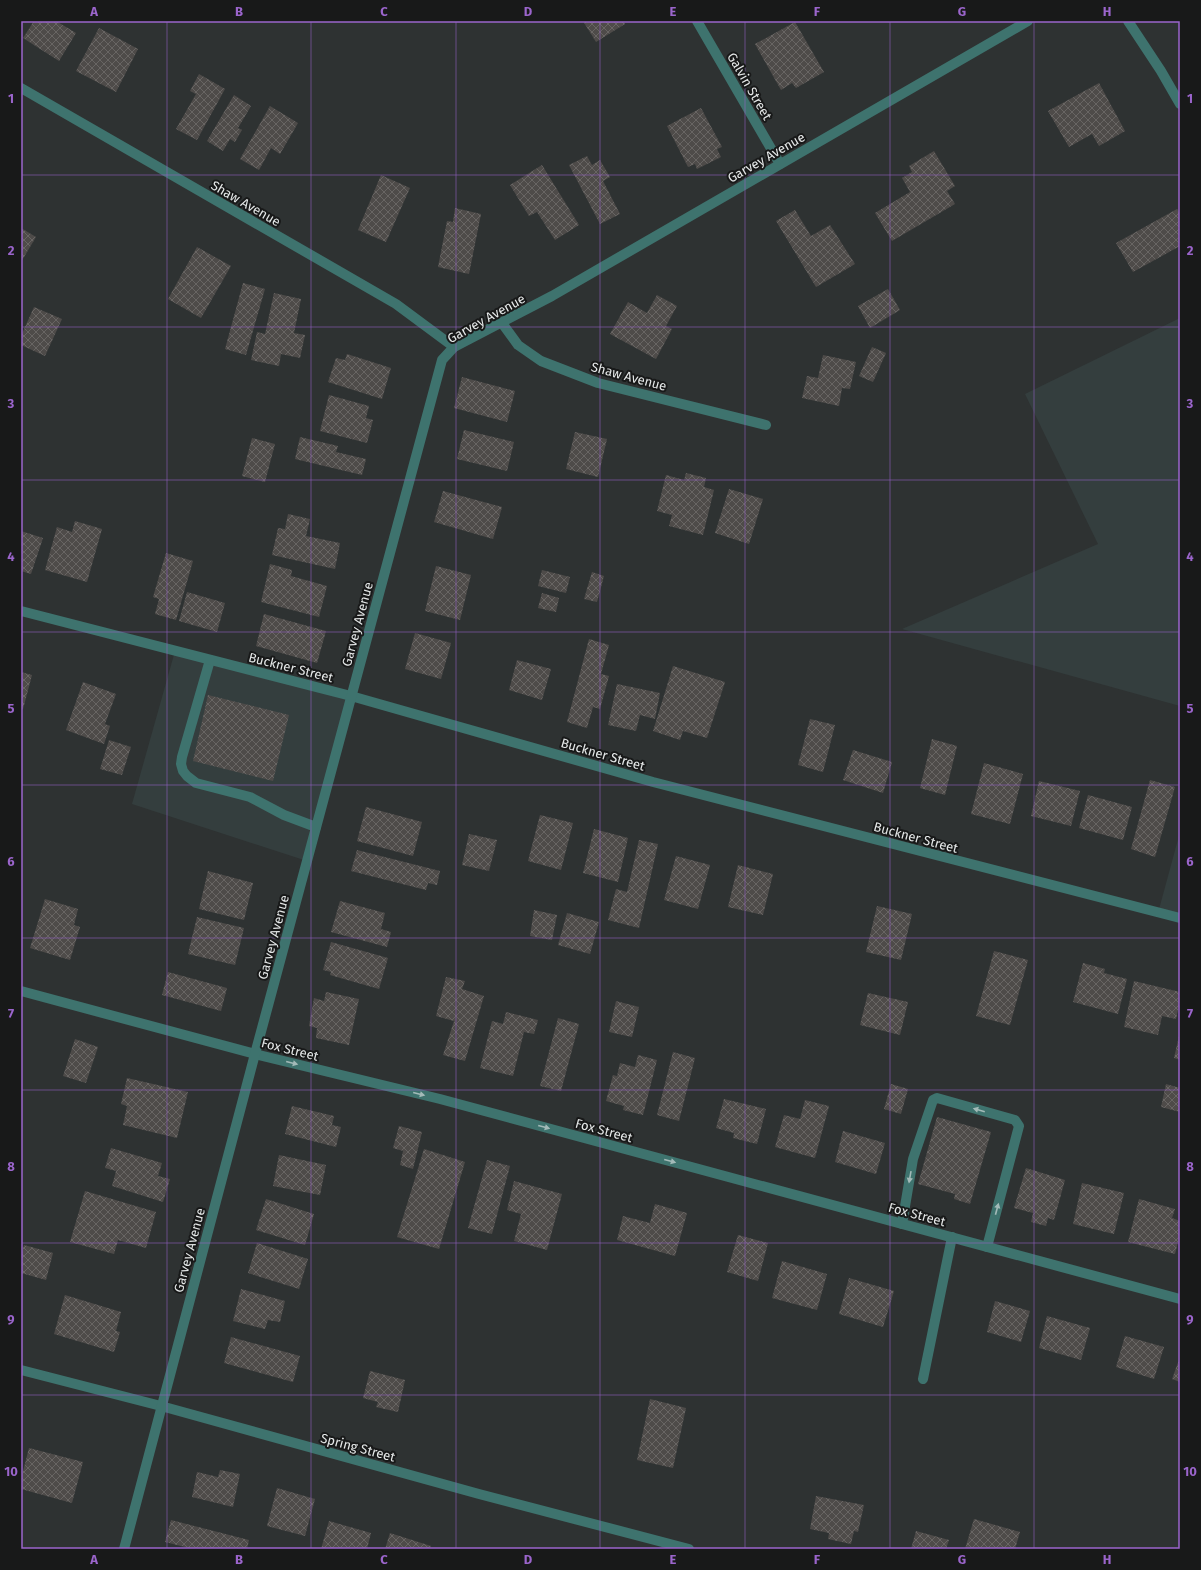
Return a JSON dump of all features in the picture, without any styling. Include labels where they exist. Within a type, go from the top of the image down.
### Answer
[{"type":"street","name":"Galvin Street","points":[[697,21],[780,164]]},
{"type":"street","name":"Garvey Avenue","points":[[124,1549],[254,1054],[442,360],[454,347],[552,296],[1028,21]]},
{"type":"street","points":[[1128,21],[1161,71],[1180,104]]},
{"type":"street","name":"Shaw Avenue","points":[[21,88],[396,304],[454,347]]},
{"type":"street","name":"Shaw Avenue","points":[[502,323],[518,345],[541,361],[577,375],[598,383],[766,425]]},
{"type":"street","name":"Buckner Street","points":[[21,611],[351,696],[653,782],[1180,918]]},
{"type":"street","points":[[210,660],[182,757],[181,764],[183,771],[196,783],[250,797],[284,815],[316,827]]},
{"type":"street","name":"Fox Street","points":[[21,991],[254,1054],[440,1100],[1180,1299]]},
{"type":"street","points":[[902,1224],[913,1159],[933,1100],[938,1098],[1015,1120],[1019,1126],[987,1247]]},
{"type":"street","points":[[923,1379],[952,1237]]},
{"type":"street","name":"Spring Street","points":[[21,1370],[161,1406],[479,1494],[689,1549]]},
{"type":"shaded area","points":[[1180,318],[1180,706],[902,629],[1098,544],[1025,394]]},
{"type":"shaded area","points":[[175,651],[351,696],[307,861],[132,804]]},
{"type":"shaded area","points":[[1180,832],[1180,918],[1158,913]]},
{"type":"building","points":[[34,21],[56,21],[76,33],[59,61],[23,38]]},
{"type":"building","points":[[583,21],[623,21],[625,24],[596,42]]},
{"type":"building","points":[[795,22],[824,72],[796,88],[792,83],[781,90],[755,44]]},
{"type":"building","points":[[99,28],[138,49],[116,92],[76,71]]},
{"type":"building","points":[[199,74],[225,89],[197,140],[176,129],[196,94],[190,91]]},
{"type":"building","points":[[1099,83],[1125,131],[1099,146],[1092,134],[1069,147],[1048,111]]},
{"type":"building","points":[[234,95],[251,106],[238,128],[242,130],[235,142],[230,139],[223,151],[207,141]]},
{"type":"building","points":[[270,106],[298,123],[280,154],[271,148],[259,170],[240,159]]},
{"type":"building","points":[[701,108],[722,147],[717,149],[721,157],[697,169],[695,164],[688,167],[667,126]]},
{"type":"building","points":[[934,151],[955,186],[947,191],[955,204],[892,241],[875,213],[910,192],[902,178],[912,172],[909,166]]},
{"type":"building","points":[[587,156],[592,165],[600,160],[610,177],[603,181],[620,214],[600,224],[569,165]]},
{"type":"building","points":[[542,165],[579,225],[555,240],[537,212],[529,216],[510,185]]},
{"type":"building","points":[[381,175],[410,188],[386,242],[358,230]]},
{"type":"building","points":[[455,208],[481,214],[469,274],[438,267],[447,221],[453,222]]},
{"type":"building","points":[[1177,209],[1180,214],[1180,246],[1133,272],[1116,243]]},
{"type":"building","points":[[795,210],[811,236],[830,225],[855,264],[816,287],[776,221]]},
{"type":"building","points":[[21,228],[36,237],[21,262]]},
{"type":"building","points":[[197,247],[231,266],[201,318],[168,299]]},
{"type":"building","points":[[243,283],[265,289],[246,355],[225,349]]},
{"type":"building","points":[[888,289],[900,310],[870,328],[858,306]]},
{"type":"building","points":[[274,293],[301,299],[294,333],[305,335],[300,358],[281,354],[279,366],[251,360],[257,332],[265,334]]},
{"type":"building","points":[[657,295],[677,306],[666,326],[672,329],[656,359],[610,334],[628,302],[647,313]]},
{"type":"building","points":[[34,307],[62,319],[45,356],[21,345],[21,336]]},
{"type":"building","points":[[872,347],[886,353],[873,382],[859,376]]},
{"type":"building","points":[[347,354],[391,368],[382,399],[328,382],[336,358],[345,360]]},
{"type":"building","points":[[823,355],[856,362],[850,389],[842,388],[839,406],[802,398],[807,376],[818,378]]},
{"type":"building","points":[[462,377],[515,391],[507,422],[454,408]]},
{"type":"building","points":[[329,395],[369,406],[366,418],[373,420],[367,443],[320,431]]},
{"type":"building","points":[[464,430],[514,442],[507,471],[457,459]]},
{"type":"building","points":[[575,432],[607,439],[598,477],[566,469]]},
{"type":"building","points":[[300,437],[338,446],[336,452],[366,459],[362,475],[295,459]]},
{"type":"building","points":[[252,438],[275,444],[265,482],[242,476]]},
{"type":"building","points":[[686,473],[706,478],[704,487],[714,490],[703,535],[669,526],[672,515],[657,511],[666,475],[684,480]]},
{"type":"building","points":[[729,489],[763,499],[749,544],[715,533]]},
{"type":"building","points":[[443,491],[502,507],[493,539],[434,522]]},
{"type":"building","points":[[288,514],[310,519],[306,536],[340,543],[335,569],[272,555],[278,528],[285,529]]},
{"type":"building","points":[[75,521],[102,529],[87,582],[45,570],[57,527],[72,532]]},
{"type":"building","points":[[21,531],[43,538],[31,574],[21,571]]},
{"type":"building","points":[[166,553],[193,561],[176,620],[155,614],[159,599],[153,597]]},
{"type":"building","points":[[270,564],[292,570],[291,576],[327,586],[319,617],[261,602]]},
{"type":"building","points":[[436,566],[471,575],[460,620],[425,611]]},
{"type":"building","points":[[542,570],[570,577],[566,593],[538,586]]},
{"type":"building","points":[[592,572],[604,576],[597,602],[584,599]]},
{"type":"building","points":[[187,592],[225,603],[217,632],[179,621]]},
{"type":"building","points":[[542,593],[559,598],[556,612],[538,608]]},
{"type":"building","points":[[264,614],[326,631],[317,663],[256,646]]},
{"type":"building","points":[[415,633],[451,643],[441,679],[405,669]]},
{"type":"building","points":[[589,639],[609,645],[601,674],[609,676],[600,709],[593,707],[587,728],[567,722]]},
{"type":"building","points":[[517,660],[551,669],[542,700],[509,690]]},
{"type":"building","points":[[673,666],[725,682],[707,738],[683,731],[680,740],[653,731]]},
{"type":"building","points":[[21,672],[32,675],[23,709],[21,709]]},
{"type":"building","points":[[83,682],[116,694],[105,724],[110,726],[104,744],[66,730]]},
{"type":"building","points":[[617,684],[660,693],[655,719],[640,715],[636,731],[608,725]]},
{"type":"building","points":[[208,695],[289,715],[273,781],[193,761]]},
{"type":"building","points":[[810,719],[835,725],[823,772],[798,765]]},
{"type":"building","points":[[932,739],[957,746],[945,795],[920,788]]},
{"type":"building","points":[[109,740],[131,747],[122,775],[100,769]]},
{"type":"building","points":[[853,750],[892,762],[883,793],[843,780]]},
{"type":"building","points":[[984,763],[1023,774],[1010,824],[971,814]]},
{"type":"building","points":[[1150,780],[1175,787],[1155,857],[1131,849]]},
{"type":"building","points":[[1039,781],[1080,791],[1071,826],[1031,816]]},
{"type":"building","points":[[1088,795],[1132,807],[1123,840],[1079,828]]},
{"type":"building","points":[[366,807],[422,822],[413,856],[357,841]]},
{"type":"building","points":[[540,815],[573,823],[561,870],[528,861]]},
{"type":"building","points":[[594,829],[628,838],[618,882],[583,873]]},
{"type":"building","points":[[469,834],[497,840],[489,871],[462,865]]},
{"type":"building","points":[[639,840],[658,844],[639,928],[608,920],[616,889],[627,892]]},
{"type":"building","points":[[357,850],[440,871],[437,885],[428,883],[426,890],[351,871]]},
{"type":"building","points":[[676,856],[710,865],[698,909],[664,900]]},
{"type":"building","points":[[738,865],[773,874],[763,915],[728,907]]},
{"type":"building","points":[[208,871],[253,883],[244,920],[199,909]]},
{"type":"building","points":[[45,899],[78,909],[74,925],[80,927],[70,960],[30,948]]},
{"type":"building","points":[[340,901],[385,913],[381,929],[391,932],[387,947],[331,932]]},
{"type":"building","points":[[877,906],[912,914],[901,960],[866,952]]},
{"type":"building","points":[[534,910],[557,915],[552,940],[530,936]]},
{"type":"building","points":[[567,913],[599,922],[590,954],[558,945]]},
{"type":"building","points":[[197,917],[244,928],[235,965],[188,954]]},
{"type":"building","points":[[331,942],[388,958],[379,989],[330,975],[331,972],[323,970]]},
{"type":"building","points":[[994,951],[1028,960],[1010,1025],[976,1016]]},
{"type":"building","points":[[1083,963],[1105,969],[1104,973],[1127,979],[1118,1014],[1073,1002]]},
{"type":"building","points":[[168,972],[227,988],[221,1011],[162,995]]},
{"type":"building","points":[[446,977],[465,981],[462,989],[484,996],[465,1061],[443,1055],[454,1021],[436,1016]]},
{"type":"building","points":[[1134,981],[1180,992],[1180,1001],[1176,1019],[1162,1016],[1158,1035],[1124,1027]]},
{"type":"building","points":[[326,992],[359,999],[349,1045],[316,1038],[317,1028],[309,1026],[314,998],[324,1001]]},
{"type":"building","points":[[868,993],[908,1002],[900,1035],[860,1025]]},
{"type":"building","points":[[616,1001],[639,1007],[632,1037],[609,1032]]},
{"type":"building","points":[[506,1012],[538,1020],[534,1034],[524,1032],[513,1076],[480,1068],[492,1021],[503,1024]]},
{"type":"building","points":[[558,1018],[579,1024],[561,1091],[540,1086]]},
{"type":"building","points":[[1180,1036],[1180,1060],[1174,1058]]},
{"type":"building","points":[[75,1039],[98,1047],[86,1083],[63,1076]]},
{"type":"building","points":[[673,1052],[695,1058],[679,1121],[657,1115]]},
{"type":"building","points":[[638,1055],[657,1060],[643,1115],[623,1110],[624,1106],[606,1101],[613,1075],[617,1076],[620,1063],[635,1067]]},
{"type":"building","points":[[127,1078],[188,1092],[177,1138],[123,1125],[127,1106],[121,1104]]},
{"type":"building","points":[[891,1084],[908,1089],[901,1114],[884,1109]]},
{"type":"building","points":[[1166,1084],[1180,1088],[1180,1112],[1161,1107]]},
{"type":"building","points":[[724,1099],[766,1109],[757,1144],[733,1138],[734,1133],[716,1128]]},
{"type":"building","points":[[805,1100],[829,1106],[815,1158],[775,1147],[784,1115],[800,1119]]},
{"type":"building","points":[[292,1106],[334,1116],[332,1125],[341,1127],[336,1147],[285,1134]]},
{"type":"building","points":[[937,1117],[991,1132],[970,1204],[954,1199],[955,1194],[918,1184]]},
{"type":"building","points":[[399,1126],[422,1132],[413,1169],[400,1165],[403,1151],[393,1148]]},
{"type":"building","points":[[843,1131],[885,1143],[876,1174],[835,1162]]},
{"type":"building","points":[[111,1148],[162,1163],[158,1176],[170,1179],[163,1202],[112,1186],[116,1171],[105,1168]]},
{"type":"building","points":[[424,1149],[465,1162],[439,1249],[397,1237]]},
{"type":"building","points":[[279,1155],[326,1165],[320,1195],[273,1186]]},
{"type":"building","points":[[487,1160],[510,1166],[492,1234],[468,1228]]},
{"type":"building","points":[[1026,1168],[1065,1180],[1054,1220],[1048,1218],[1046,1226],[1031,1222],[1033,1213],[1014,1208]]},
{"type":"building","points":[[514,1181],[562,1194],[547,1250],[514,1241],[521,1214],[507,1210]]},
{"type":"building","points":[[1082,1183],[1124,1193],[1114,1234],[1073,1224]]},
{"type":"building","points":[[85,1191],[156,1212],[146,1248],[118,1240],[114,1254],[70,1242]]},
{"type":"building","points":[[266,1199],[314,1214],[305,1245],[256,1230]]},
{"type":"building","points":[[1139,1199],[1175,1209],[1172,1218],[1180,1221],[1180,1234],[1175,1254],[1128,1242]]},
{"type":"building","points":[[655,1204],[687,1213],[675,1256],[617,1240],[623,1216],[650,1223]]},
{"type":"building","points":[[738,1235],[768,1243],[758,1281],[727,1272]]},
{"type":"building","points":[[257,1243],[308,1259],[299,1289],[248,1273]]},
{"type":"building","points":[[24,1245],[53,1253],[46,1280],[21,1273],[21,1256]]},
{"type":"building","points":[[782,1261],[827,1274],[817,1310],[772,1298]]},
{"type":"building","points":[[849,1278],[894,1291],[883,1327],[839,1314]]},
{"type":"building","points":[[241,1289],[285,1301],[280,1322],[268,1320],[265,1329],[233,1321]]},
{"type":"building","points":[[65,1295],[121,1312],[116,1331],[120,1332],[114,1352],[54,1334]]},
{"type":"building","points":[[995,1301],[1030,1311],[1021,1342],[987,1332]]},
{"type":"building","points":[[1047,1316],[1090,1328],[1081,1360],[1039,1348]]},
{"type":"building","points":[[1125,1336],[1164,1347],[1154,1379],[1116,1367]]},
{"type":"building","points":[[231,1337],[300,1356],[293,1382],[224,1363]]},
{"type":"building","points":[[1180,1357],[1180,1382],[1172,1379]]},
{"type":"building","points":[[370,1371],[405,1380],[398,1412],[376,1407],[378,1402],[363,1398]]},
{"type":"building","points":[[650,1399],[686,1408],[673,1468],[637,1460]]},
{"type":"building","points":[[29,1448],[83,1462],[72,1503],[21,1489],[21,1479]]},
{"type":"building","points":[[220,1470],[240,1474],[233,1507],[192,1497],[197,1472],[218,1477]]},
{"type":"building","points":[[277,1488],[315,1499],[305,1536],[267,1526]]},
{"type":"building","points":[[816,1496],[864,1505],[858,1532],[854,1531],[851,1544],[828,1539],[829,1533],[810,1529]]},
{"type":"building","points":[[974,1519],[1020,1532],[1015,1549],[965,1549]]},
{"type":"building","points":[[171,1520],[249,1540],[247,1549],[193,1549],[165,1542]]},
{"type":"building","points":[[329,1521],[371,1533],[367,1549],[321,1549]]},
{"type":"building","points":[[916,1531],[949,1540],[946,1549],[911,1549]]},
{"type":"building","points":[[390,1533],[431,1546],[430,1549],[385,1549]]}]
